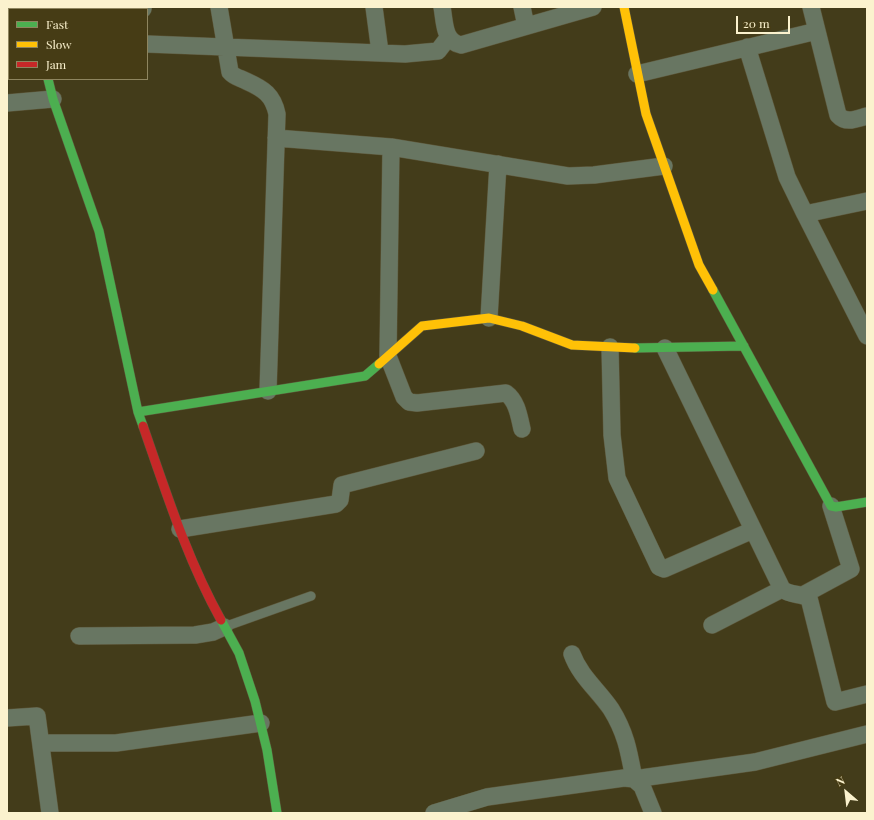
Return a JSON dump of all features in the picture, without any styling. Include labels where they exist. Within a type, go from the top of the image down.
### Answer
[{"type":"street","points":[[219,7],[230,72],[233,76],[247,81],[269,94],[275,102],[277,114],[268,391]]},
{"type":"street","points":[[374,7],[380,52]]},
{"type":"street","points":[[442,7],[448,38],[453,43],[461,45],[590,7]]},
{"type":"street","points":[[522,7],[526,26]]},
{"type":"street","points":[[624,7],[646,114],[700,264],[831,506],[852,569],[803,595]]},
{"type":"street","points":[[811,7],[838,114],[842,119],[848,121],[867,116]]},
{"type":"street","points":[[637,74],[817,30]]},
{"type":"street","points":[[148,40],[226,46],[405,54],[438,51],[448,38]]},
{"type":"street","points":[[747,47],[787,177],[867,336]]},
{"type":"street","points":[[48,80],[53,99],[99,231],[138,412],[180,529],[206,592],[239,653],[267,750],[277,813]]},
{"type":"street","points":[[7,103],[53,99]]},
{"type":"street","points":[[276,138],[391,147],[568,176],[594,175],[664,166]]},
{"type":"street","points":[[391,147],[388,356],[404,397],[409,402],[417,403],[506,393],[512,397],[522,429]]},
{"type":"street","points":[[489,318],[498,164]]},
{"type":"street","points":[[805,214],[867,201]]},
{"type":"street","points":[[138,412],[365,376],[422,326],[489,318],[522,326],[572,345],[665,348],[744,346]]},
{"type":"street","points":[[610,346],[612,435],[617,478],[659,567],[664,569],[753,530]]},
{"type":"street","points":[[665,348],[782,589],[788,594],[803,595],[808,598],[835,702],[867,694]]},
{"type":"street","points":[[180,529],[336,504],[340,500],[342,485],[476,452]]},
{"type":"street","points":[[831,506],[836,507],[867,502]]},
{"type":"street","points":[[712,625],[782,589]]},
{"type":"street","points":[[79,636],[195,635],[213,632],[224,627]]},
{"type":"street","points":[[572,654],[576,665],[610,708],[626,736],[634,779],[642,786],[653,813]]},
{"type":"street","points":[[7,718],[37,716],[50,813]]},
{"type":"street","points":[[41,743],[116,743],[260,723]]},
{"type":"street","points":[[434,813],[487,797],[755,762],[867,734]]},
{"type":"lane","points":[[224,627],[311,596]]},
{"type":"traffic: fast","points":[[48,80],[53,99],[99,231],[138,412],[143,426]]},
{"type":"traffic: fast","points":[[713,290],[831,506],[836,507],[867,502]]},
{"type":"traffic: fast","points":[[635,348],[744,346]]},
{"type":"traffic: fast","points":[[138,412],[365,376],[379,364]]},
{"type":"traffic: fast","points":[[221,620],[239,653],[255,701],[267,750],[277,813]]},
{"type":"traffic: slow","points":[[624,7],[646,114],[699,265],[713,290]]},
{"type":"traffic: slow","points":[[379,364],[422,326],[489,318],[522,326],[572,345],[635,348]]},
{"type":"traffic: jam","points":[[143,426],[187,549],[221,620]]}]
